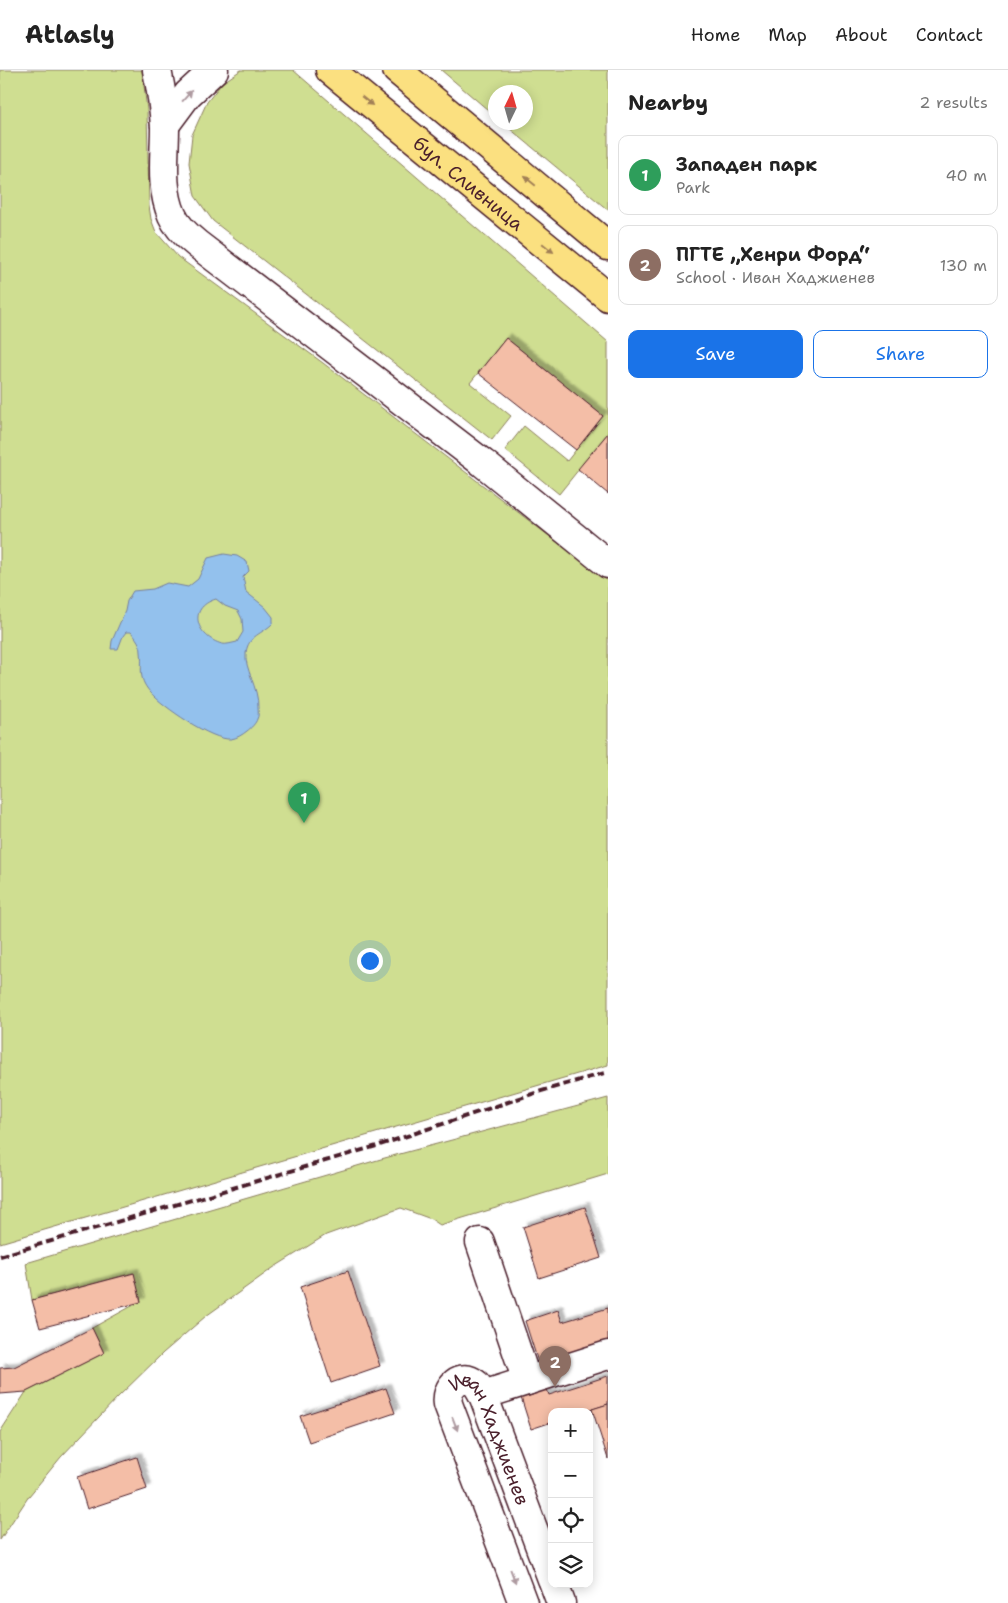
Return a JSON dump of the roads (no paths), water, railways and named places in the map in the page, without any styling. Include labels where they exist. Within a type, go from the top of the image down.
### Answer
[{"type":"main road","name":"бул. Сливница","points":[[330,70],[608,297]]},
{"type":"main road","name":"бул. Сливница","points":[[396,70],[608,246]]},
{"type":"street","points":[[157,70],[164,125],[166,200],[172,217],[181,230],[483,463],[608,564]]},
{"type":"street","points":[[164,125],[188,94],[214,70]]},
{"type":"street","points":[[480,1242],[527,1380]]},
{"type":"street","points":[[483,1395],[608,1355]]},
{"type":"street","name":"Иван Хаджиенев","points":[[523,1603],[447,1397],[448,1390],[452,1385],[465,1380],[477,1385],[483,1395],[548,1568]]},
{"type":"street","points":[[555,1588],[561,1603]]},
{"type":"water","points":[[224,554],[237,556],[247,562],[249,571],[243,577],[246,592],[265,607],[273,617],[273,623],[253,638],[247,647],[246,653],[247,665],[258,701],[258,718],[249,730],[231,739],[223,738],[200,729],[165,706],[150,692],[143,682],[140,646],[131,632],[126,632],[118,649],[111,649],[112,641],[125,611],[127,601],[133,591],[153,589],[167,583],[188,587],[198,579],[208,558]],"holes":[[[216,599],[225,606],[238,611],[242,619],[243,632],[237,642],[229,644],[213,640],[206,635],[198,622],[198,615],[207,603]]]},
{"type":"railway","points":[[0,1256],[380,1145],[538,1092],[608,1072]]},
{"type":"place","name":"Западен парк","points":[[304,823]]},
{"type":"place","name":"ПГТЕ „Хенри Форд“","points":[[555,1387]]}]
